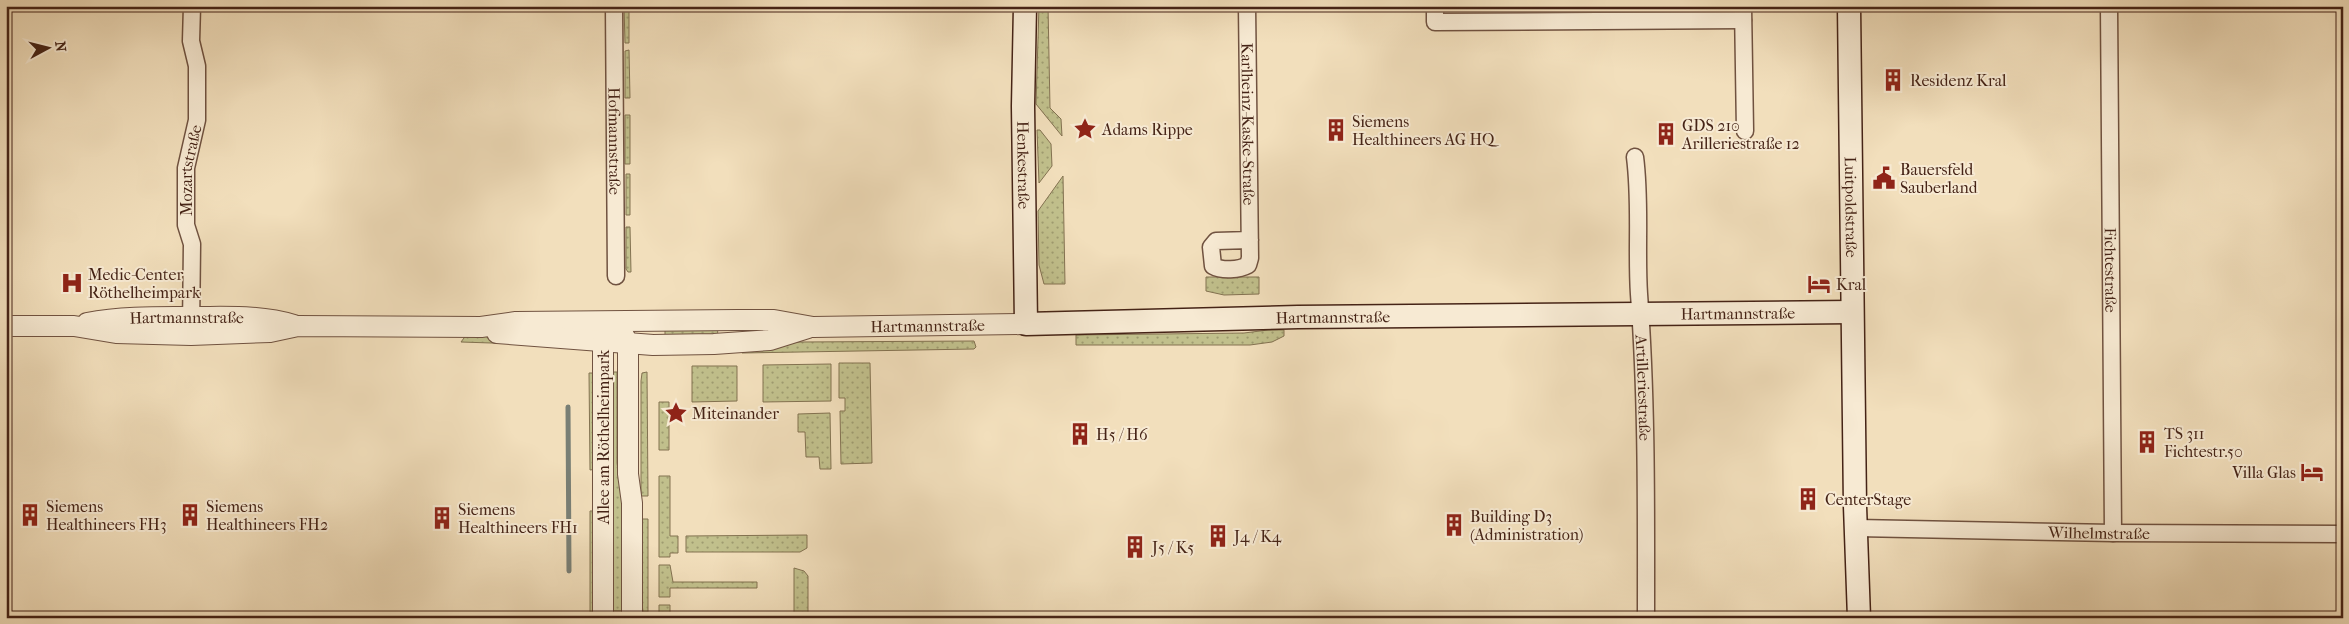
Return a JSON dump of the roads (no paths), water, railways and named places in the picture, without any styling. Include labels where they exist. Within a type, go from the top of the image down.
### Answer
[{"type":"main road","name":"Henkestraße","points":[[1025,6],[1023,106],[1026,324]]},
{"type":"main road","name":"Luitpoldstraße","points":[[1848,6],[1859,618]]},
{"type":"main road","name":"Hartmannstraße","points":[[1026,324],[1298,317],[1852,312]]},
{"type":"street","name":"Mozartstraße","points":[[191,326],[192,244],[186,225],[186,168],[197,120],[197,66],[191,41],[192,6]]},
{"type":"street","name":"Hofmannstraße","points":[[614,6],[616,276]]},
{"type":"street","name":"Karlheinz-Kaske-Straße","points":[[1247,6],[1250,240]]},
{"type":"street","points":[[1435,6],[1435,22],[1743,13],[1745,132]]},
{"type":"street","name":"Fichtestraße","points":[[2109,6],[2114,533]]},
{"type":"street","name":"Artilleriestraße","points":[[1635,157],[1638,184],[1641,314],[1646,403],[1646,618]]},
{"type":"street","name":"Hartmannstraße","points":[[6,326],[74,326],[116,333],[191,326],[270,332],[298,326],[481,327],[516,322],[616,321],[774,320],[813,327],[1026,324]]},
{"type":"street","name":"Allee am Röthelheimpark","points":[[603,618],[602,340],[616,321],[628,343],[628,474],[632,503],[632,618]]},
{"type":"street","name":"Hartmannstraße","points":[[481,327],[496,333],[528,337],[628,343],[714,344],[770,340],[813,327]]},
{"type":"street","name":"Wilhelmstraße","points":[[1857,528],[2114,533],[2343,534]]},
{"type":"waterway","points":[[568,407],[569,571]]},
{"type":"place","name":"Residenz Kral","points":[[1893,80]]},
{"type":"place","name":"Adams Rippe","points":[[1085,129]]},
{"type":"place","name":"Siemens Healthineers AG HQ","points":[[1336,130]]},
{"type":"place","name":"GDS 210 Arilleriestraße 12","points":[[1666,134]]},
{"type":"place","name":"Bauersfeld Sauberland","points":[[1884,178]]},
{"type":"place","name":"Medic-Center Röthelheimpark","points":[[72,283]]},
{"type":"place","name":"Kral","points":[[1819,284]]},
{"type":"place","name":"Miteinander","points":[[676,413]]},
{"type":"place","name":"H5 / H6","points":[[1080,434]]},
{"type":"place","name":"TS 311 Fichtestr.50","points":[[2147,442]]},
{"type":"place","name":"Villa Glas","points":[[2312,472]]},
{"type":"place","name":"CenterStage","points":[[1808,499]]},
{"type":"place","name":"Siemens Healthineers FH3","points":[[30,515]]},
{"type":"place","name":"Siemens Healthineers FH2","points":[[190,515]]},
{"type":"place","name":"Siemens Healthineers FH1","points":[[442,518]]},
{"type":"place","name":"Building D3 (Administration)","points":[[1454,525]]},
{"type":"place","name":"J4 / K4","points":[[1218,536]]},
{"type":"place","name":"J5 / K5","points":[[1135,547]]}]
